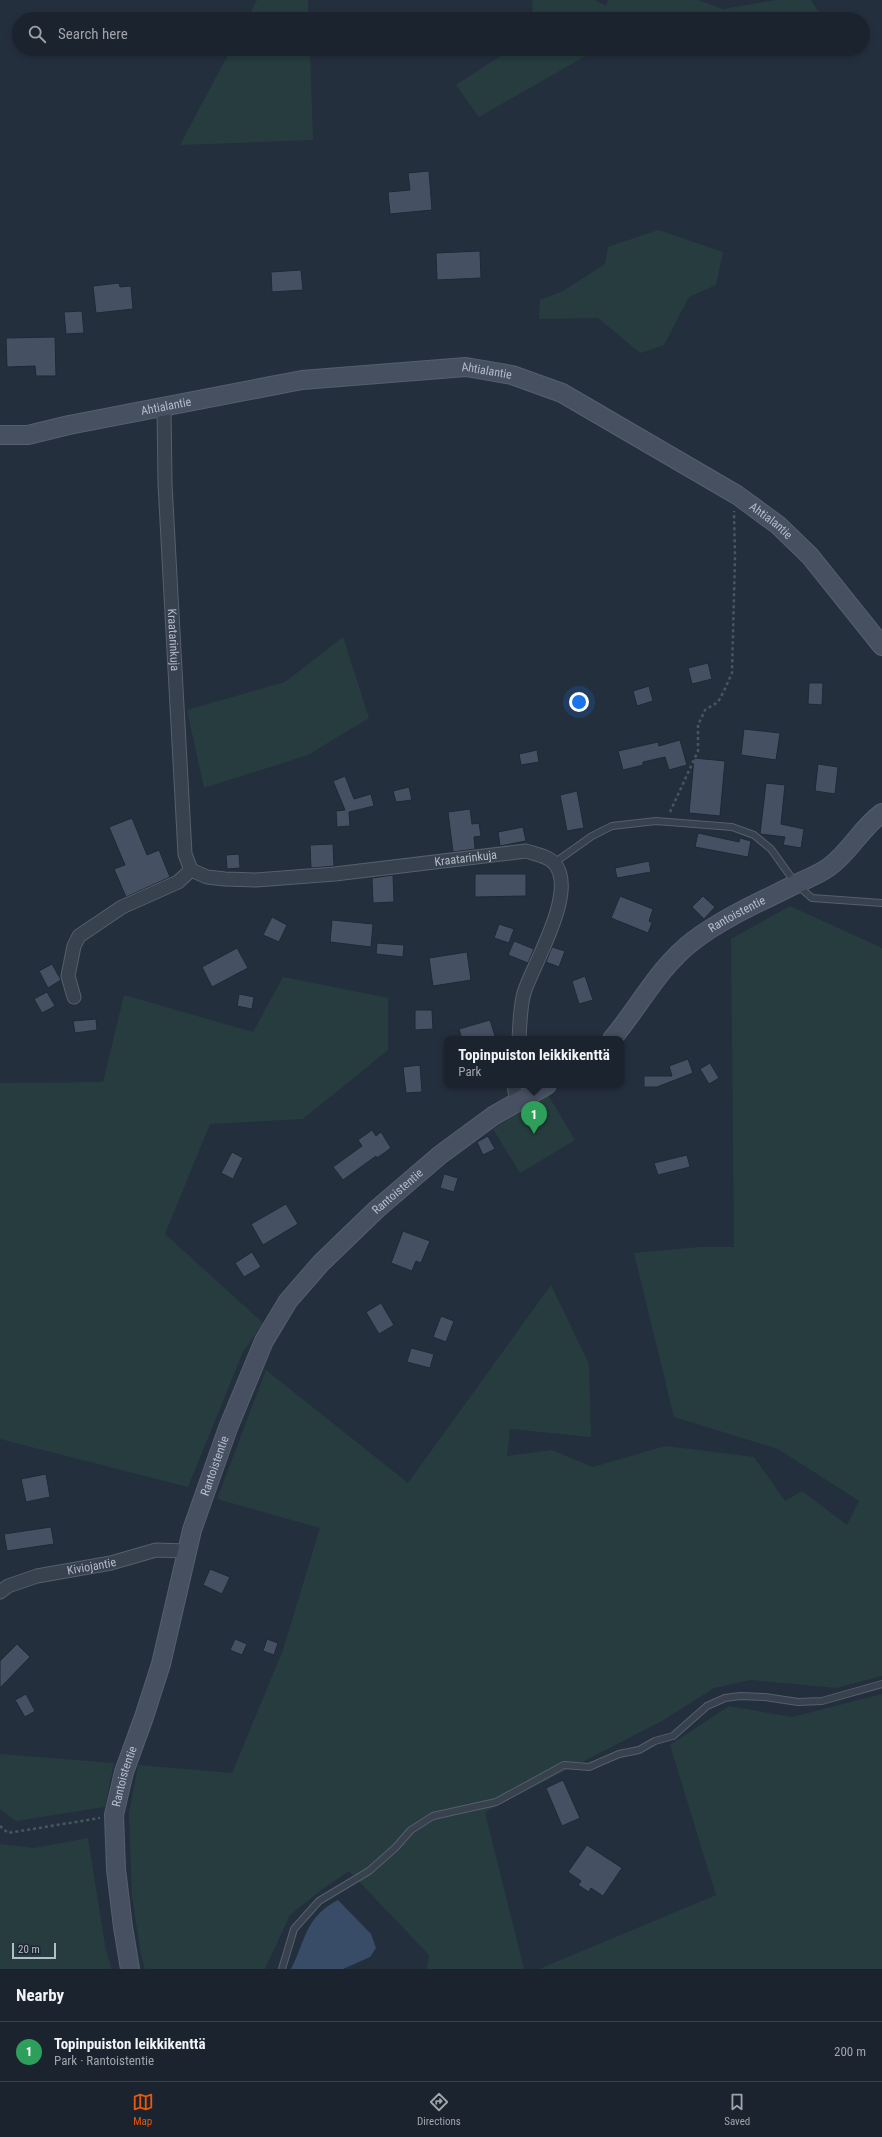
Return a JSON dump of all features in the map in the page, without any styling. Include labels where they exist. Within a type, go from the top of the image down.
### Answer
[{"type":"street","name":"Ahtialantie","points":[[0,435],[28,435],[302,380],[466,367],[512,375],[562,393],[737,495],[778,525],[810,556],[882,646]]},
{"type":"street","name":"Kraatarinkuja","points":[[164,407],[165,484],[185,854],[191,870],[207,877],[225,880],[256,880],[335,874],[526,851],[542,856],[554,863]]},
{"type":"street","name":"Rantoistentie","points":[[614,1036],[669,964],[693,941],[743,910],[819,874],[839,859],[882,814]]},
{"type":"street","points":[[519,1036],[524,993],[537,964],[560,902],[561,878],[554,863]]},
{"type":"street","points":[[74,997],[68,976],[74,946],[79,936],[122,907],[178,882],[191,870]]},
{"type":"street","points":[[514,1088],[517,1103]]},
{"type":"street","name":"Rantoistentie","points":[[130,1969],[116,1869],[114,1816],[124,1772],[161,1664],[186,1551],[228,1428],[264,1341],[288,1301],[321,1263],[377,1209],[440,1155],[493,1116],[542,1088]]},
{"type":"street","name":"Kiviojantie","points":[[0,1592],[8,1586],[37,1576],[111,1563],[156,1550],[186,1551]]},
{"type":"lane","points":[[554,863],[592,836],[612,826],[656,821],[732,827],[754,835],[771,849],[796,884],[812,898],[882,903]]},
{"type":"lane","points":[[282,1969],[294,1929],[319,1901],[369,1871],[395,1848],[411,1830],[433,1816],[496,1802],[564,1765],[589,1767],[619,1754],[639,1750],[655,1741],[673,1736],[708,1706],[724,1698],[740,1696],[765,1697],[798,1702],[822,1701],[882,1684]]},
{"type":"path","points":[[666,822],[687,772],[694,764],[698,751],[698,725],[705,710],[718,702],[732,672],[735,557],[733,518],[737,495]]},
{"type":"path","points":[[0,1826],[8,1833],[114,1816]]},
{"type":"green space","points":[[257,0],[308,0],[308,12],[251,12]]},
{"type":"green space","points":[[532,0],[595,0],[606,6],[608,0],[698,0],[723,9],[776,0],[811,0],[819,12],[533,12]]},
{"type":"green space","points":[[227,56],[310,56],[313,140],[180,145]]},
{"type":"green space","points":[[500,56],[586,56],[479,117],[456,85]]},
{"type":"green space","points":[[658,230],[723,252],[716,285],[689,297],[664,345],[640,353],[598,318],[539,319],[540,300],[563,291],[605,264],[608,247]]},
{"type":"green space","points":[[343,637],[369,718],[308,755],[204,788],[187,710],[285,682]]},
{"type":"green space","points":[[790,906],[882,948],[882,1676],[836,1688],[751,1680],[714,1688],[662,1721],[485,1812],[524,1969],[427,1969],[429,1955],[349,1871],[324,1888],[290,1915],[265,1969],[145,1969],[141,1955],[132,1897],[129,1813],[138,1765],[232,1773],[283,1650],[320,1528],[217,1499],[266,1370],[408,1483],[551,1285],[589,1364],[591,1437],[510,1429],[507,1456],[552,1450],[593,1467],[665,1446],[754,1457],[785,1501],[802,1491],[847,1525],[859,1501],[778,1449],[674,1417],[634,1253],[700,1247],[734,1247],[731,939]]},
{"type":"green space","points":[[283,977],[388,998],[388,1050],[303,1119],[210,1124],[165,1234],[263,1323],[243,1352],[188,1487],[0,1439],[0,1083],[103,1082],[124,995],[253,1032]]},
{"type":"green space","points":[[548,1095],[575,1140],[520,1173],[493,1129]]},
{"type":"green space","points":[[882,1694],[882,1969],[539,1969],[716,1895],[670,1745],[729,1706],[792,1717]]},
{"type":"green space","points":[[0,1754],[114,1763],[105,1807],[16,1821],[0,1809]]},
{"type":"green space","points":[[88,1838],[106,1951],[112,1969],[0,1969],[0,1844],[34,1848]]},
{"type":"water","points":[[338,1900],[371,1934],[376,1948],[370,1957],[343,1969],[291,1969],[313,1922],[319,1914]]},
{"type":"building","points":[[429,171],[432,210],[390,214],[388,192],[410,190],[408,173]]},
{"type":"building","points":[[480,251],[481,278],[437,280],[436,253]]},
{"type":"building","points":[[301,270],[303,290],[272,292],[271,272]]},
{"type":"building","points":[[119,283],[120,287],[131,286],[133,309],[96,313],[93,286]]},
{"type":"building","points":[[82,311],[84,333],[66,334],[64,312]]},
{"type":"building","points":[[55,337],[56,376],[36,376],[35,366],[7,367],[6,338]]},
{"type":"building","points":[[708,663],[712,679],[692,684],[688,668]]},
{"type":"building","points":[[809,683],[823,683],[822,705],[808,704]]},
{"type":"building","points":[[649,686],[653,701],[637,706],[633,691]]},
{"type":"building","points":[[744,729],[780,733],[776,760],[741,755]]},
{"type":"building","points":[[680,740],[687,765],[669,770],[665,757],[643,762],[643,765],[623,770],[618,751],[658,742],[659,746]]},
{"type":"building","points":[[537,750],[539,762],[521,765],[519,754]]},
{"type":"building","points":[[694,758],[725,761],[720,816],[689,813]]},
{"type":"building","points":[[818,764],[838,767],[835,794],[815,791]]},
{"type":"building","points":[[345,776],[354,799],[371,794],[374,806],[349,812],[350,826],[337,827],[336,811],[345,810],[333,781]]},
{"type":"building","points":[[766,783],[785,785],[781,824],[804,829],[801,848],[783,845],[785,837],[760,834]]},
{"type":"building","points":[[409,787],[412,800],[396,802],[393,791]]},
{"type":"building","points":[[577,791],[584,828],[567,831],[560,795]]},
{"type":"building","points":[[470,809],[472,824],[479,823],[481,836],[474,837],[475,849],[453,852],[448,812]]},
{"type":"building","points":[[132,818],[147,855],[159,850],[170,877],[126,897],[114,869],[125,865],[109,827]]},
{"type":"building","points":[[523,827],[526,841],[500,846],[498,832]]},
{"type":"building","points":[[698,833],[739,842],[740,838],[751,841],[748,857],[695,847]]},
{"type":"building","points":[[333,844],[334,866],[311,868],[310,845]]},
{"type":"building","points":[[239,854],[240,868],[227,869],[226,855]]},
{"type":"building","points":[[649,861],[651,872],[617,878],[615,868]]},
{"type":"building","points":[[475,874],[526,874],[526,896],[475,897]]},
{"type":"building","points":[[393,875],[394,902],[373,903],[372,878]]},
{"type":"building","points":[[620,896],[653,909],[649,921],[652,923],[648,933],[611,918]]},
{"type":"building","points":[[703,896],[715,907],[704,919],[692,907]]},
{"type":"building","points":[[272,917],[287,925],[279,942],[263,935]]},
{"type":"building","points":[[332,920],[373,924],[371,947],[330,942]]},
{"type":"building","points":[[499,924],[514,929],[509,943],[494,938]]},
{"type":"building","points":[[514,941],[534,949],[528,963],[508,955]]},
{"type":"building","points":[[377,943],[404,945],[403,957],[376,954]]},
{"type":"building","points":[[552,947],[565,951],[559,967],[546,962]]},
{"type":"building","points":[[237,948],[248,968],[212,987],[202,967]]},
{"type":"building","points":[[467,952],[471,980],[433,986],[429,958]]},
{"type":"building","points":[[52,964],[61,980],[48,988],[39,971]]},
{"type":"building","points":[[585,976],[593,1000],[579,1004],[572,981]]},
{"type":"building","points":[[47,992],[55,1006],[42,1013],[34,999]]},
{"type":"building","points":[[239,994],[254,997],[252,1009],[237,1006]]},
{"type":"building","points":[[415,1010],[432,1010],[433,1029],[415,1030]]},
{"type":"building","points":[[96,1019],[97,1030],[75,1033],[73,1021]]},
{"type":"building","points":[[490,1020],[495,1036],[461,1036],[459,1029]]},
{"type":"building","points":[[688,1059],[693,1073],[657,1087],[644,1087],[644,1076],[672,1076],[669,1066]]},
{"type":"building","points":[[710,1063],[719,1078],[709,1084],[700,1069]]},
{"type":"building","points":[[420,1065],[422,1092],[406,1093],[403,1067]]},
{"type":"building","points":[[372,1130],[376,1136],[381,1132],[391,1148],[377,1158],[376,1156],[343,1180],[333,1167],[362,1146],[358,1140]]},
{"type":"building","points":[[488,1136],[495,1149],[483,1155],[477,1142]]},
{"type":"building","points":[[232,1152],[243,1158],[233,1179],[221,1173]]},
{"type":"building","points":[[687,1155],[690,1167],[658,1175],[654,1163]]},
{"type":"building","points":[[444,1174],[458,1178],[454,1192],[440,1188]]},
{"type":"building","points":[[286,1204],[298,1224],[263,1245],[251,1224]]},
{"type":"building","points":[[403,1231],[430,1241],[421,1263],[416,1261],[412,1271],[391,1263]]},
{"type":"building","points":[[252,1252],[261,1267],[244,1277],[235,1263]]},
{"type":"building","points":[[381,1303],[394,1325],[379,1334],[366,1312]]},
{"type":"building","points":[[441,1316],[454,1321],[446,1342],[433,1337]]},
{"type":"building","points":[[411,1348],[434,1354],[430,1368],[407,1362]]},
{"type":"building","points":[[46,1474],[50,1497],[26,1502],[21,1479]]},
{"type":"building","points":[[51,1527],[54,1544],[7,1551],[4,1534]]},
{"type":"building","points":[[210,1569],[230,1577],[222,1594],[203,1585]]},
{"type":"building","points":[[235,1639],[247,1644],[242,1655],[230,1650]]},
{"type":"building","points":[[267,1639],[278,1643],[274,1655],[263,1651]]},
{"type":"building","points":[[17,1644],[30,1657],[0,1688],[0,1661]]},
{"type":"building","points":[[26,1694],[35,1711],[25,1717],[15,1700]]},
{"type":"building","points":[[563,1780],[580,1818],[562,1826],[546,1788]]},
{"type":"building","points":[[587,1845],[622,1868],[603,1896],[591,1888],[589,1892],[578,1885],[581,1881],[568,1872]]},
{"type":"place","name":"Topinpuiston leikkikenttä","points":[[534,1134]]}]
